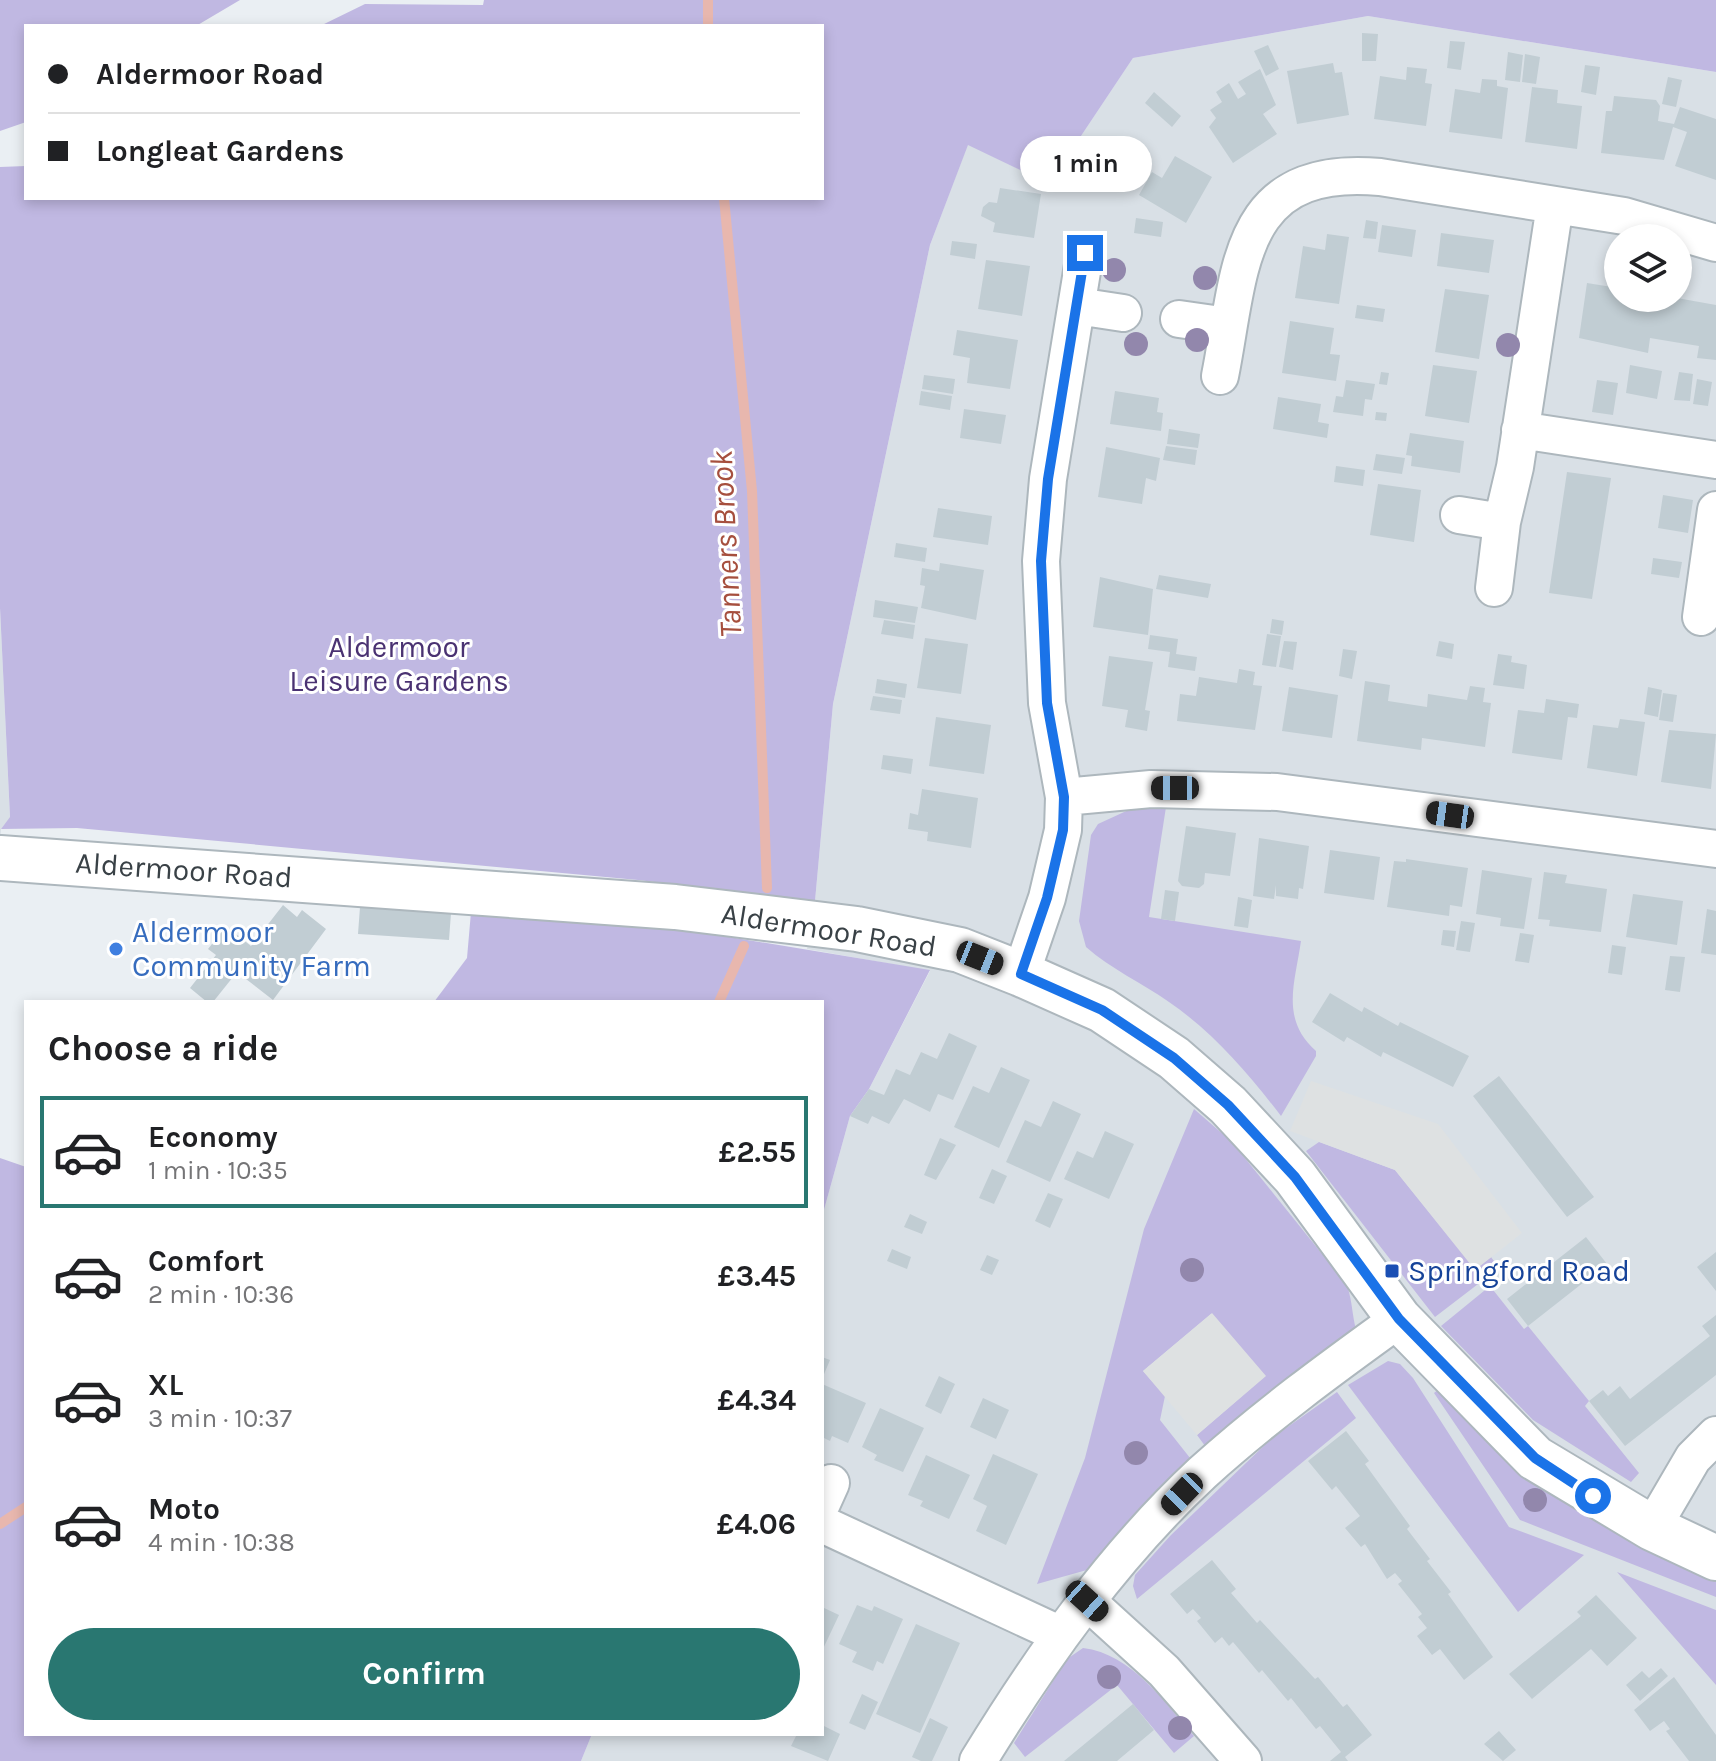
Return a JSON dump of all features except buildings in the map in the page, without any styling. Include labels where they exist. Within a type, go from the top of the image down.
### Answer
[{"type":"street","points":[[1220,376],[1239,264],[1253,229],[1266,212],[1308,183],[1354,175],[1633,218],[1716,243]]},
{"type":"street","points":[[1494,588],[1502,522],[1520,430],[1555,205]]},
{"type":"street","points":[[1021,974],[1058,860],[1064,797],[1047,703],[1040,590],[1048,479],[1085,253]]},
{"type":"street","points":[[1077,306],[1123,313]]},
{"type":"street","points":[[1179,319],[1228,326]]},
{"type":"street","points":[[1520,430],[1716,460]]},
{"type":"street","points":[[1701,617],[1716,510]]},
{"type":"street","points":[[1459,515],[1502,522]]},
{"type":"street","points":[[1064,797],[1151,789],[1277,792],[1716,849]]},
{"type":"street","name":"Aldermoor Road","points":[[0,858],[675,907],[857,929],[960,950],[1021,974],[1102,1010],[1174,1058],[1228,1105],[1295,1177],[1399,1319],[1535,1458],[1652,1528],[1716,1558]]},
{"type":"street","points":[[978,1761],[1087,1601],[1210,1466],[1290,1399],[1399,1319]]},
{"type":"street","points":[[1652,1528],[1687,1467],[1716,1435]]},
{"type":"street","points":[[824,1525],[1061,1635]]},
{"type":"street","points":[[1087,1601],[1164,1671],[1243,1761]]},
{"type":"shaded area","points":[[1368,16],[1716,72],[1716,1761],[581,1761],[591,1736],[824,1736],[824,1210],[850,1116],[869,1089],[930,971],[807,949],[815,901],[833,704],[930,245],[968,144],[1049,184],[1133,58]]},
{"type":"shaded area","points":[[0,608],[10,818],[1,829],[0,846]]},
{"type":"shaded area","points":[[1311,1081],[1438,1124],[1522,1233],[1475,1270],[1395,1170],[1290,1131]]},
{"type":"shaded area","points":[[1212,1313],[1266,1376],[1197,1435],[1143,1371]]},
{"type":"green space","points":[[0,0],[240,0],[199,24],[24,24],[24,123],[0,131]]},
{"type":"green space","name":"Aldermoor Leisure Gardens","points":[[484,0],[1716,0],[1716,72],[1368,16],[1133,58],[1049,184],[968,145],[930,245],[833,704],[815,901],[638,880],[77,828],[1,829],[10,817],[0,608],[0,167],[24,166],[24,200],[824,200],[824,24],[324,24],[365,4],[483,5]]},
{"type":"green space","points":[[1135,807],[1166,807],[1149,917],[1301,941],[1294,986],[1294,1013],[1316,1056],[1281,1116],[1243,1069],[1201,1027],[1086,947],[1079,921],[1091,835],[1098,824]]},
{"type":"green space","points":[[471,912],[693,931],[930,970],[869,1089],[850,1116],[824,1210],[824,1000],[436,1000],[467,958]]},
{"type":"green space","points":[[1194,1109],[1232,1142],[1347,1285],[1358,1336],[1208,1450],[1197,1435],[1265,1376],[1211,1314],[1143,1371],[1165,1396],[1160,1420],[1194,1463],[1101,1566],[1037,1584],[1085,1458],[1144,1229]]},
{"type":"green space","points":[[1319,1142],[1395,1170],[1475,1269],[1491,1257],[1499,1268],[1435,1317],[1306,1151]]},
{"type":"green space","points":[[0,1158],[24,1166],[24,1736],[591,1736],[581,1761],[0,1761]]},
{"type":"green space","points":[[1490,1286],[1524,1329],[1528,1326],[1589,1401],[1585,1406],[1639,1473],[1631,1482],[1533,1420],[1441,1326]]},
{"type":"green space","points":[[1388,1361],[1400,1364],[1413,1378],[1509,1527],[1584,1555],[1518,1612],[1348,1385]]},
{"type":"green space","points":[[1439,1389],[1716,1573],[1716,1597],[1520,1520],[1434,1393]]},
{"type":"green space","points":[[1337,1392],[1356,1418],[1137,1599],[1133,1586],[1135,1575],[1171,1535],[1272,1438]]},
{"type":"green space","points":[[1617,1572],[1716,1610],[1716,1685]]},
{"type":"green space","points":[[1083,1648],[1101,1652],[1132,1670],[1159,1695],[1194,1736],[1174,1753],[1117,1685],[1025,1757],[1014,1743],[1067,1659]]},
{"type":"waterway","name":"Tanners Brook","points":[[708,0],[708,24]]},
{"type":"waterway","name":"Tanners Brook","points":[[724,200],[752,491],[767,888]]},
{"type":"waterway","name":"Tanners Brook","points":[[720,1000],[744,946]]},
{"type":"waterway","name":"Tanners Brook","points":[[0,1524],[24,1508]]},
{"type":"place","name":"Aldermoor Community Farm","points":[[116,949]]},
{"type":"place","name":"Springford Road","points":[[1392,1271]]},
{"type":"route","points":[[1085,253],[1048,479],[1041,561],[1041,626],[1047,703],[1062,779],[1065,803],[1063,830],[1047,898],[1021,974],[1102,1010],[1174,1058],[1228,1105],[1295,1177],[1399,1319],[1535,1458],[1593,1496]]}]
